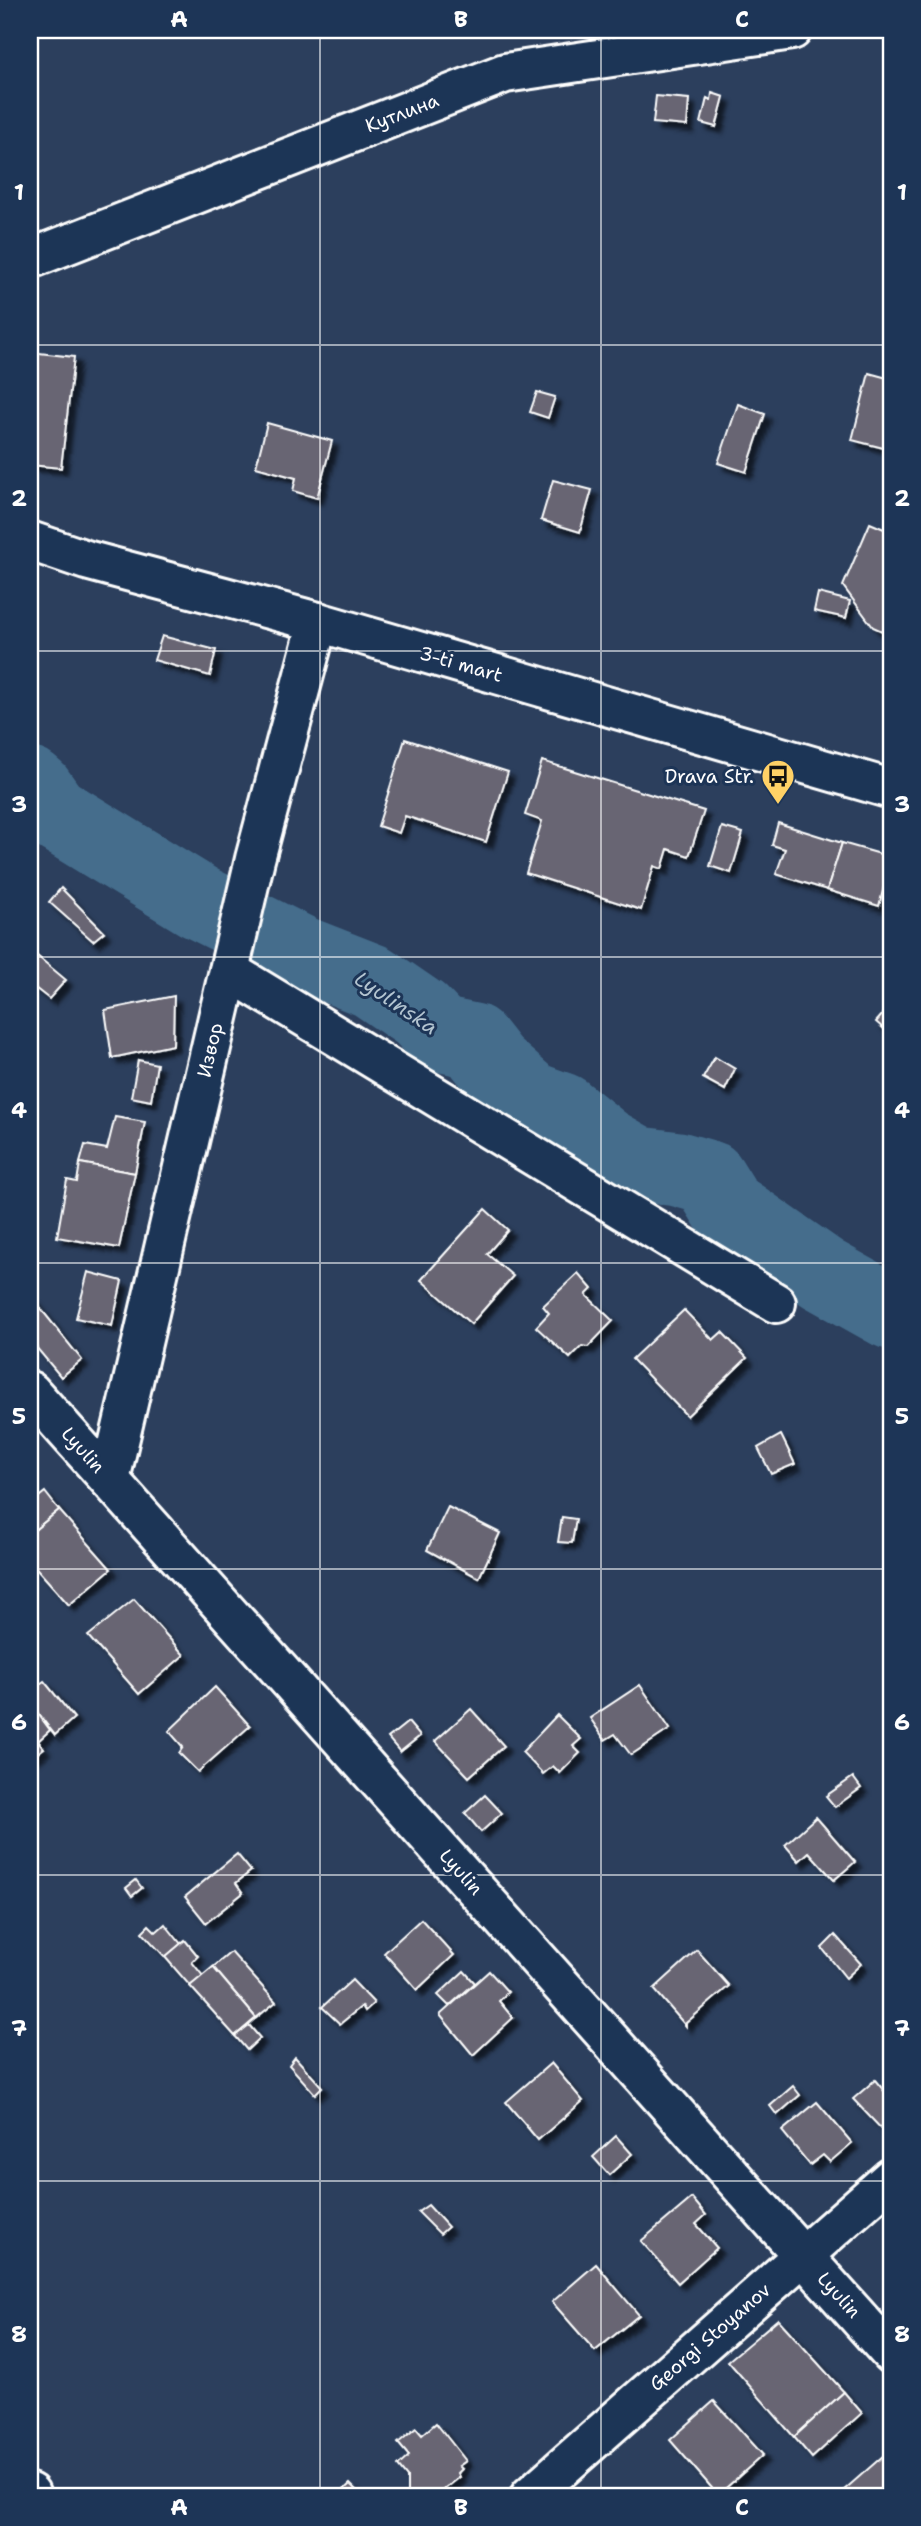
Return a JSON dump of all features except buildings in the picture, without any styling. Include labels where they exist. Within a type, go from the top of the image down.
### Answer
[{"type":"street","name":"Кутлина","points":[[30,259],[505,73],[792,30]]},
{"type":"street","name":"3-ti mart","points":[[30,541],[86,560],[318,622],[891,789]]},
{"type":"street","name":"Извор","points":[[110,1480],[255,859],[318,622]]},
{"type":"street","points":[[229,971],[776,1303]]},
{"type":"street","name":"Lyulin","points":[[30,1391],[891,2354]]},
{"type":"street","name":"Georgi Stoyanov","points":[[530,2496],[891,2178]]},
{"type":"waterway","name":"Lyulinska","points":[[30,785],[52,812],[199,902],[303,954],[372,981],[420,1014],[439,1034],[473,1041],[492,1065],[531,1099],[562,1110],[604,1144],[639,1164],[678,1169],[709,1178],[727,1207],[823,1274],[891,1312]]},
{"type":"place","name":"Drava Str.","points":[[778,806]]}]
